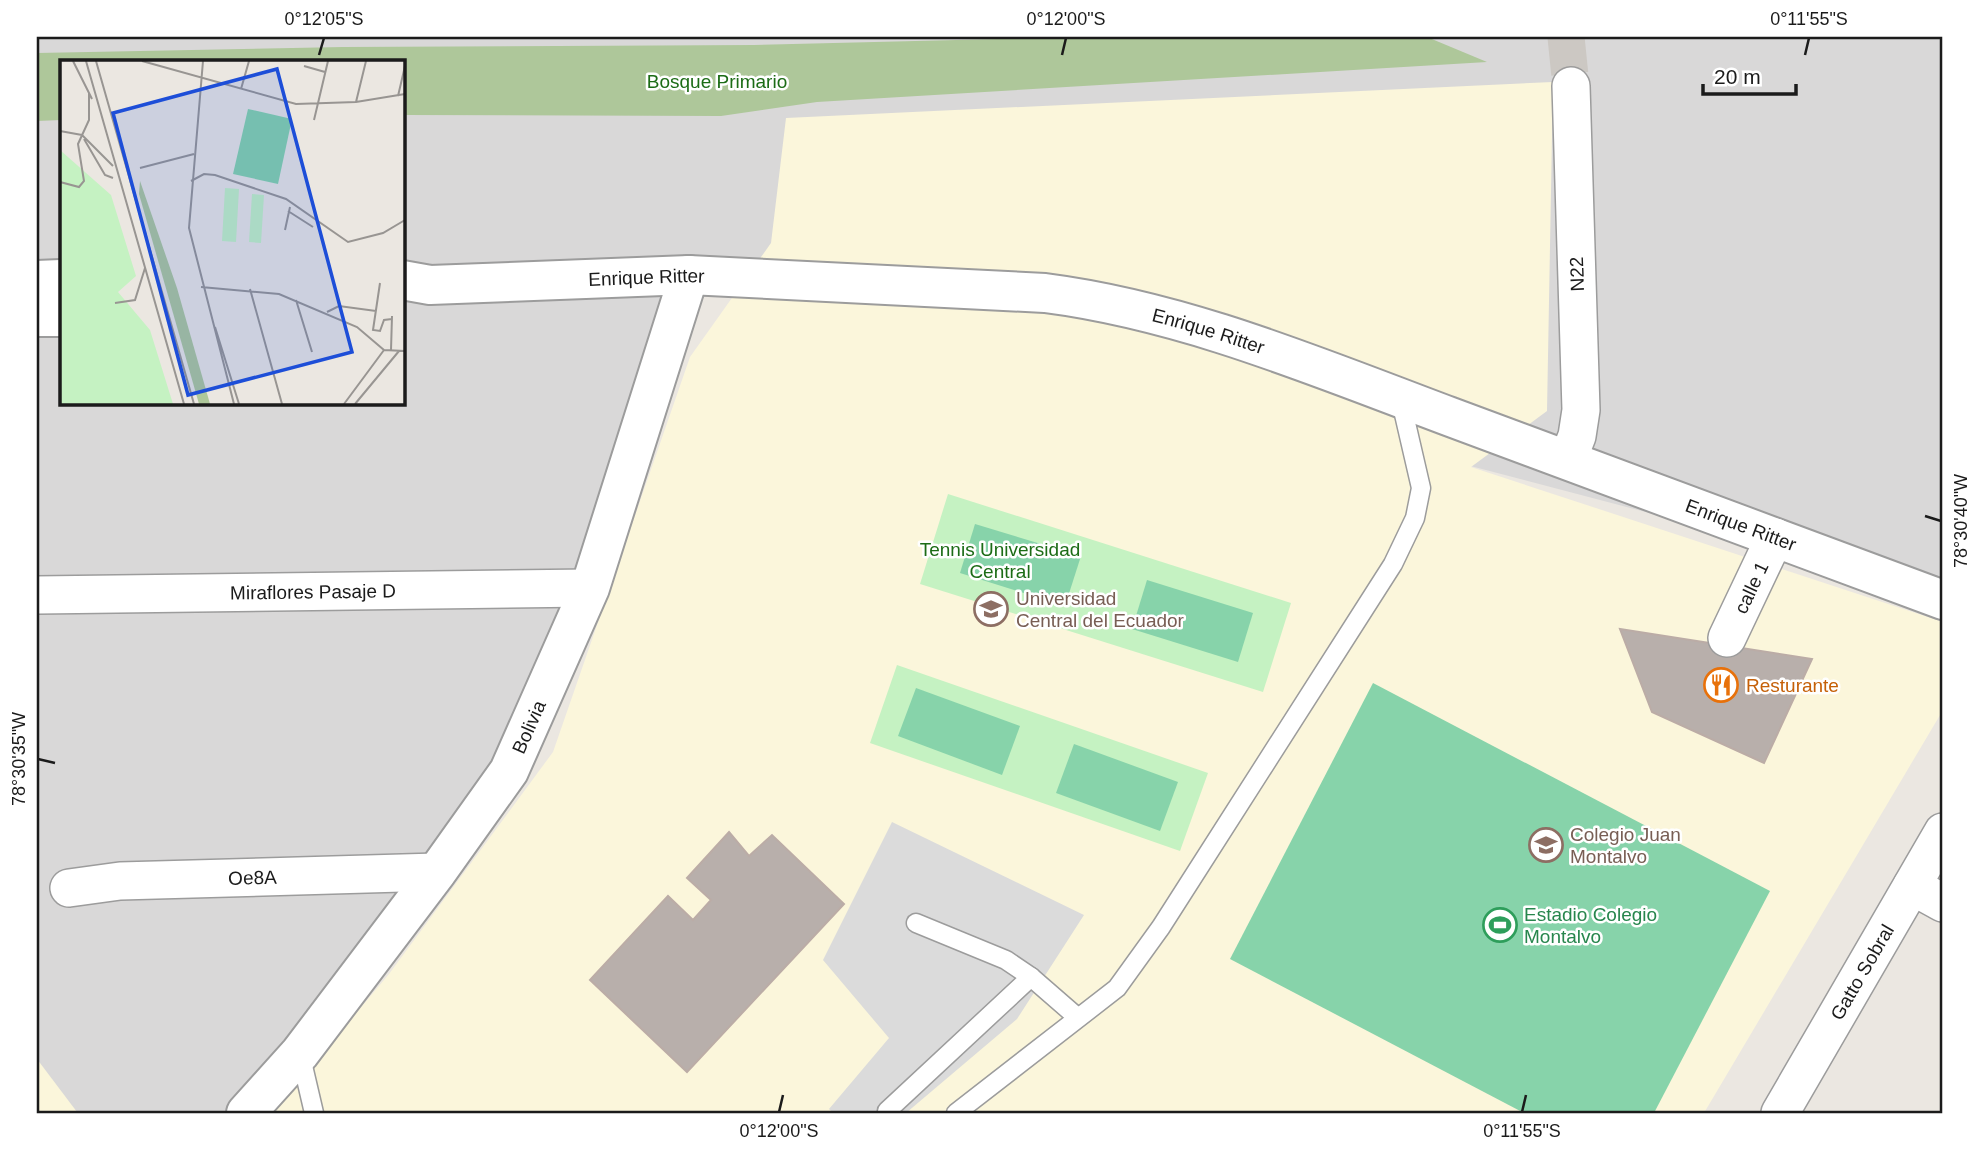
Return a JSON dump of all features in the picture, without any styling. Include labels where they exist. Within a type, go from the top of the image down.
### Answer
[{"type":"street","name":"N22","points":[[1568,459],[1577,436],[1581,410],[1570,86]]},
{"type":"street","name":"Enrique Ritter","points":[[412,286],[689,275],[1045,293],[1096,299],[1213,331],[1400,397],[1943,600]]},
{"type":"street","name":"Bolivia","points":[[246,1113],[300,1053],[437,872],[509,771],[590,588],[689,275]]},
{"type":"street","points":[[37,280],[60,279]]},
{"type":"street","points":[[37,317],[60,317]]},
{"type":"street","name":"calle 1","points":[[1727,638],[1775,537]]},
{"type":"street","name":"Miraflores Pasaje D","points":[[37,595],[590,588]]},
{"type":"street","name":"Gatto Sobral","points":[[1780,1113],[1943,832]]},
{"type":"street","name":"Oe8A","points":[[69,888],[120,881],[437,872]]},
{"type":"street","points":[[1912,886],[1943,903]]},
{"type":"lane","points":[[956,1113],[1117,988],[1161,927],[1393,564],[1415,518],[1421,488],[1400,397]]},
{"type":"lane","points":[[916,923],[1006,960],[1031,977],[1077,1017]]},
{"type":"lane","points":[[887,1111],[1031,977]]},
{"type":"lane","points":[[300,1053],[314,1113]]},
{"type":"shaded area","points":[[37,37],[1943,37],[1943,590],[708,266],[528,757],[249,1113],[37,1113]]},
{"type":"shaded area","name":"Universidad Central del Ecuador","points":[[1553,82],[1547,411],[1471,467],[1943,622],[1943,710],[1704,1113],[272,1113],[389,974],[553,752],[690,357],[771,243],[786,118]]},
{"type":"shaded area","points":[[892,822],[1084,915],[1017,1019],[906,1113],[833,1113],[829,1109],[889,1038],[823,960]]},
{"type":"shaded area","points":[[37,1059],[77,1112],[37,1113]]},
{"type":"green space","name":"Bosque Primario","points":[[1077,37],[1427,37],[1487,62],[817,102],[721,116],[404,115],[404,60],[60,60],[60,120],[37,121],[37,53],[343,47],[754,45]]},
{"type":"green space","name":"Tennis Universidad Central","points":[[948,494],[1291,603],[1263,692],[920,584]]},
{"type":"green space","points":[[975,524],[1081,556],[1065,606],[960,573]]},
{"type":"green space","points":[[1147,580],[1253,613],[1238,662],[1132,629]]},
{"type":"green space","points":[[897,665],[1208,773],[1180,851],[870,743]]},
{"type":"green space","name":"Estadio Colegio Montalvo","points":[[1373,683],[1770,891],[1654,1113],[1524,1113],[1230,959]]},
{"type":"green space","points":[[916,688],[1020,726],[1002,775],[898,736]]},
{"type":"green space","points":[[1074,744],[1178,782],[1160,831],[1056,793]]},
{"type":"building","name":"Resturante","points":[[1620,629],[1812,659],[1764,763],[1652,712]]},
{"type":"building","points":[[729,832],[749,856],[772,835],[844,904],[687,1072],[590,980],[668,896],[693,920],[711,900],[687,878]]},
{"type":"tunnel","points":[[1566,37],[1571,86]]},
{"type":"place","name":"Universidad Central del Ecuador","points":[[991,609]]},
{"type":"place","name":"Resturante","points":[[1721,685]]},
{"type":"place","name":"Colegio Juan Montalvo","points":[[1546,845]]},
{"type":"place","name":"Estadio Colegio Montalvo","points":[[1500,925]]}]
